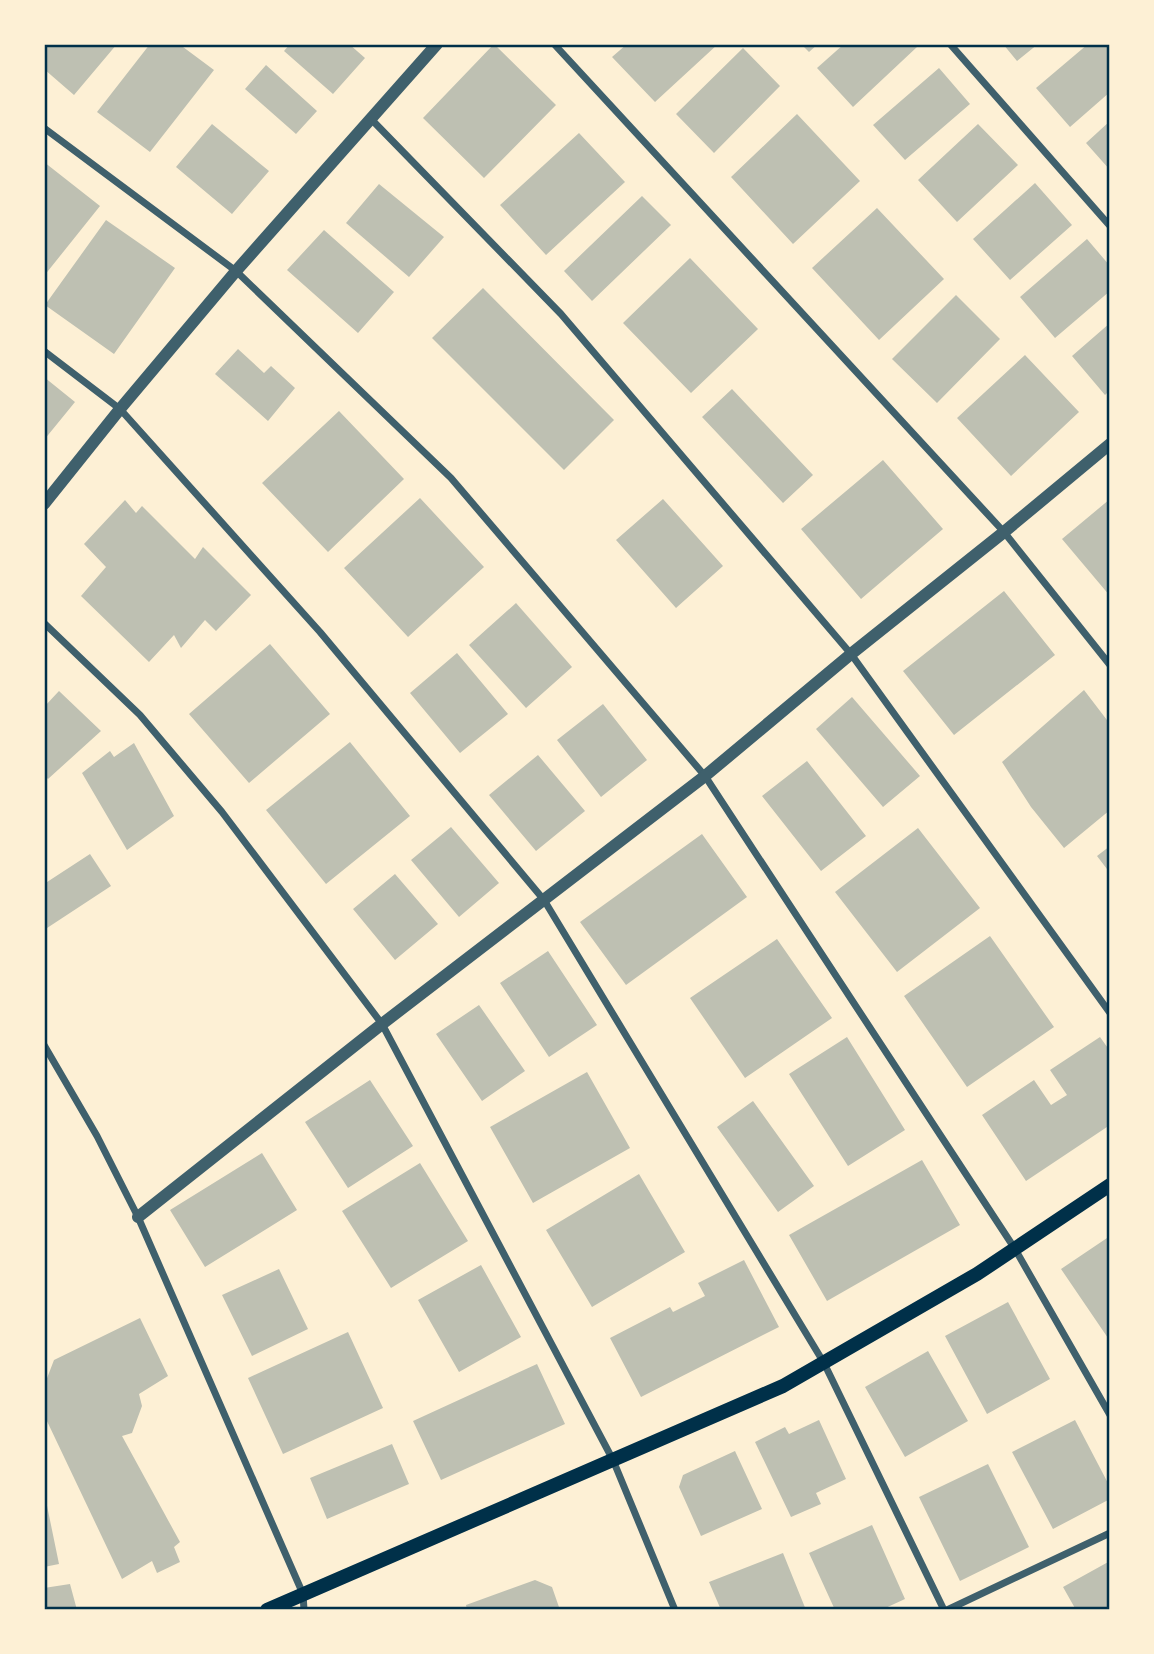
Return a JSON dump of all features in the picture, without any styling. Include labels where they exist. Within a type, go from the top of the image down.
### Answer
[{"type":"main road","points":[[267,1610],[783,1386],[976,1274],[1110,1185]]},
{"type":"street","points":[[44,504],[236,271],[437,44]]},
{"type":"street","points":[[554,44],[1004,533],[1110,665]]},
{"type":"street","points":[[950,44],[1110,226]]},
{"type":"street","points":[[372,120],[561,314],[850,654],[1110,1013]]},
{"type":"street","points":[[44,128],[236,271],[451,478],[705,776],[1014,1249],[1110,1415]]},
{"type":"street","points":[[44,351],[120,409],[320,632],[544,900],[824,1363],[946,1610],[1110,1533]]},
{"type":"street","points":[[138,1217],[382,1024],[705,776],[850,654],[1004,533],[1110,444]]},
{"type":"street","points":[[44,623],[148,725],[222,813],[382,1024],[613,1460],[675,1610]]},
{"type":"street","points":[[44,1045],[97,1136],[138,1217],[303,1594],[304,1610]]},
{"type":"building","points":[[44,44],[117,44],[74,95],[44,69]]},
{"type":"building","points":[[150,44],[179,44],[214,70],[150,152],[97,112]]},
{"type":"building","points":[[290,44],[349,44],[365,58],[333,94],[284,51]]},
{"type":"building","points":[[494,44],[556,105],[484,178],[423,118]]},
{"type":"building","points":[[627,44],[718,44],[655,102],[612,57]]},
{"type":"building","points":[[801,44],[818,44],[809,52]]},
{"type":"building","points":[[844,44],[914,44],[917,47],[853,107],[817,68]]},
{"type":"building","points":[[1003,44],[1038,44],[1017,61]]},
{"type":"building","points":[[1088,44],[1110,44],[1110,92],[1070,127],[1036,88]]},
{"type":"building","points":[[743,48],[780,86],[714,153],[676,114]]},
{"type":"building","points":[[266,65],[317,111],[296,134],[245,89]]},
{"type":"building","points":[[939,68],[970,104],[905,160],[873,125]]},
{"type":"building","points":[[797,114],[860,181],[793,244],[731,177]]},
{"type":"building","points":[[1110,121],[1110,170],[1086,143]]},
{"type":"building","points":[[212,124],[269,171],[232,214],[176,167]]},
{"type":"building","points":[[978,124],[1018,165],[957,222],[918,180]]},
{"type":"building","points":[[579,133],[625,182],[546,255],[500,205]]},
{"type":"building","points":[[44,162],[100,206],[44,276]]},
{"type":"building","points":[[1035,183],[1072,225],[1010,280],[973,239]]},
{"type":"building","points":[[379,184],[444,237],[409,277],[346,223]]},
{"type":"building","points":[[642,196],[671,225],[592,301],[564,271]]},
{"type":"building","points":[[877,208],[944,279],[879,340],[812,268]]},
{"type":"building","points":[[106,220],[175,268],[114,354],[45,305]]},
{"type":"building","points":[[324,230],[394,292],[358,333],[287,270]]},
{"type":"building","points":[[1087,239],[1110,266],[1110,291],[1055,338],[1020,297]]},
{"type":"building","points":[[690,258],[758,329],[691,393],[623,323]]},
{"type":"building","points":[[483,288],[614,420],[564,470],[432,338]]},
{"type":"building","points":[[956,295],[1000,339],[937,403],[892,359]]},
{"type":"building","points":[[1110,323],[1110,390],[1105,395],[1072,356]]},
{"type":"building","points":[[238,349],[264,373],[271,366],[295,388],[268,421],[215,374]]},
{"type":"building","points":[[1025,355],[1079,412],[1011,476],[957,418]]},
{"type":"building","points":[[44,377],[75,402],[44,440]]},
{"type":"building","points":[[732,389],[813,475],[783,503],[702,417]]},
{"type":"building","points":[[339,411],[404,479],[328,552],[262,483]]},
{"type":"building","points":[[883,460],[943,529],[861,599],[801,529]]},
{"type":"building","points":[[420,498],[484,567],[408,637],[344,568]]},
{"type":"building","points":[[663,499],[723,566],[676,608],[616,540]]},
{"type":"building","points":[[1110,499],[1110,596],[1062,539]]},
{"type":"building","points":[[125,500],[136,513],[142,506],[195,559],[203,547],[251,595],[216,631],[205,620],[181,648],[174,635],[149,662],[81,596],[106,567],[84,544]]},
{"type":"building","points":[[1004,591],[1055,655],[954,735],[903,671]]},
{"type":"building","points":[[516,603],[572,667],[526,708],[469,645]]},
{"type":"building","points":[[270,644],[330,714],[249,783],[189,714]]},
{"type":"building","points":[[457,653],[508,714],[460,753],[410,693]]},
{"type":"building","points":[[1084,690],[1110,724],[1110,810],[1064,848],[1031,807],[1002,762]]},
{"type":"building","points":[[59,691],[101,731],[48,779],[44,775],[44,707]]},
{"type":"building","points":[[852,697],[920,776],[883,807],[816,729]]},
{"type":"building","points":[[603,704],[647,760],[601,797],[557,740]]},
{"type":"building","points":[[350,742],[410,816],[326,884],[266,810]]},
{"type":"building","points":[[134,743],[174,816],[127,850],[82,773],[110,751],[114,757]]},
{"type":"building","points":[[538,755],[585,811],[536,851],[489,795]]},
{"type":"building","points":[[807,761],[866,836],[821,871],[762,796]]},
{"type":"building","points":[[451,827],[499,883],[459,917],[411,860]]},
{"type":"building","points":[[918,828],[980,908],[897,972],[835,892]]},
{"type":"building","points":[[702,834],[747,897],[626,985],[580,922]]},
{"type":"building","points":[[1110,846],[1110,873],[1097,856]]},
{"type":"building","points":[[90,854],[111,886],[44,930],[44,884]]},
{"type":"building","points":[[395,874],[438,924],[395,960],[353,909]]},
{"type":"building","points":[[990,936],[1054,1027],[967,1087],[904,996]]},
{"type":"building","points":[[777,939],[832,1018],[745,1078],[690,998]]},
{"type":"building","points":[[548,951],[597,1025],[549,1057],[500,983]]},
{"type":"building","points":[[479,1005],[525,1071],[482,1101],[436,1034]]},
{"type":"building","points":[[847,1037],[905,1130],[848,1166],[789,1074]]},
{"type":"building","points":[[1100,1037],[1110,1051],[1110,1125],[1026,1181],[982,1115],[1034,1080],[1051,1105],[1067,1095],[1050,1070]]},
{"type":"building","points":[[587,1072],[630,1148],[533,1203],[490,1127]]},
{"type":"building","points":[[370,1080],[413,1146],[348,1188],[305,1122]]},
{"type":"building","points":[[753,1101],[814,1186],[778,1212],[717,1127]]},
{"type":"building","points":[[262,1153],[297,1210],[205,1267],[170,1210]]},
{"type":"building","points":[[922,1160],[960,1225],[827,1301],[789,1235]]},
{"type":"building","points":[[420,1163],[468,1241],[391,1288],[342,1211]]},
{"type":"building","points":[[639,1174],[685,1252],[592,1307],[546,1230]]},
{"type":"building","points":[[1110,1236],[1110,1341],[1061,1269]]},
{"type":"building","points":[[744,1260],[779,1327],[641,1397],[610,1338],[670,1307],[673,1312],[705,1296],[698,1283]]},
{"type":"building","points":[[481,1265],[521,1337],[459,1372],[418,1300]]},
{"type":"building","points":[[279,1269],[308,1329],[252,1356],[222,1295]]},
{"type":"building","points":[[1008,1302],[1050,1379],[987,1414],[945,1336]]},
{"type":"building","points":[[140,1318],[168,1376],[139,1394],[142,1406],[132,1433],[122,1436],[180,1542],[174,1547],[180,1562],[157,1573],[152,1561],[122,1579],[46,1419],[44,1386],[54,1360]]},
{"type":"building","points":[[348,1332],[383,1408],[283,1454],[248,1378]]},
{"type":"building","points":[[928,1351],[968,1421],[905,1457],[865,1387]]},
{"type":"building","points":[[537,1364],[565,1424],[441,1480],[413,1421]]},
{"type":"building","points":[[819,1420],[846,1479],[816,1493],[821,1504],[791,1517],[755,1442],[785,1427],[789,1434]]},
{"type":"building","points":[[1075,1420],[1110,1487],[1110,1499],[1053,1529],[1012,1452]]},
{"type":"building","points":[[392,1444],[409,1484],[327,1519],[310,1478]]},
{"type":"building","points":[[735,1451],[762,1509],[701,1536],[679,1487],[683,1475]]},
{"type":"building","points":[[988,1464],[1029,1547],[960,1581],[919,1497]]},
{"type":"building","points":[[44,1491],[59,1564],[44,1567]]},
{"type":"building","points":[[872,1525],[905,1599],[881,1610],[835,1610],[809,1553]]},
{"type":"building","points":[[783,1553],[806,1610],[721,1610],[709,1582]]},
{"type":"building","points":[[1110,1561],[1110,1610],[1076,1610],[1063,1587]]},
{"type":"building","points":[[535,1580],[552,1587],[560,1610],[467,1610],[466,1605]]},
{"type":"building","points":[[70,1584],[77,1610],[44,1610],[44,1588]]}]
